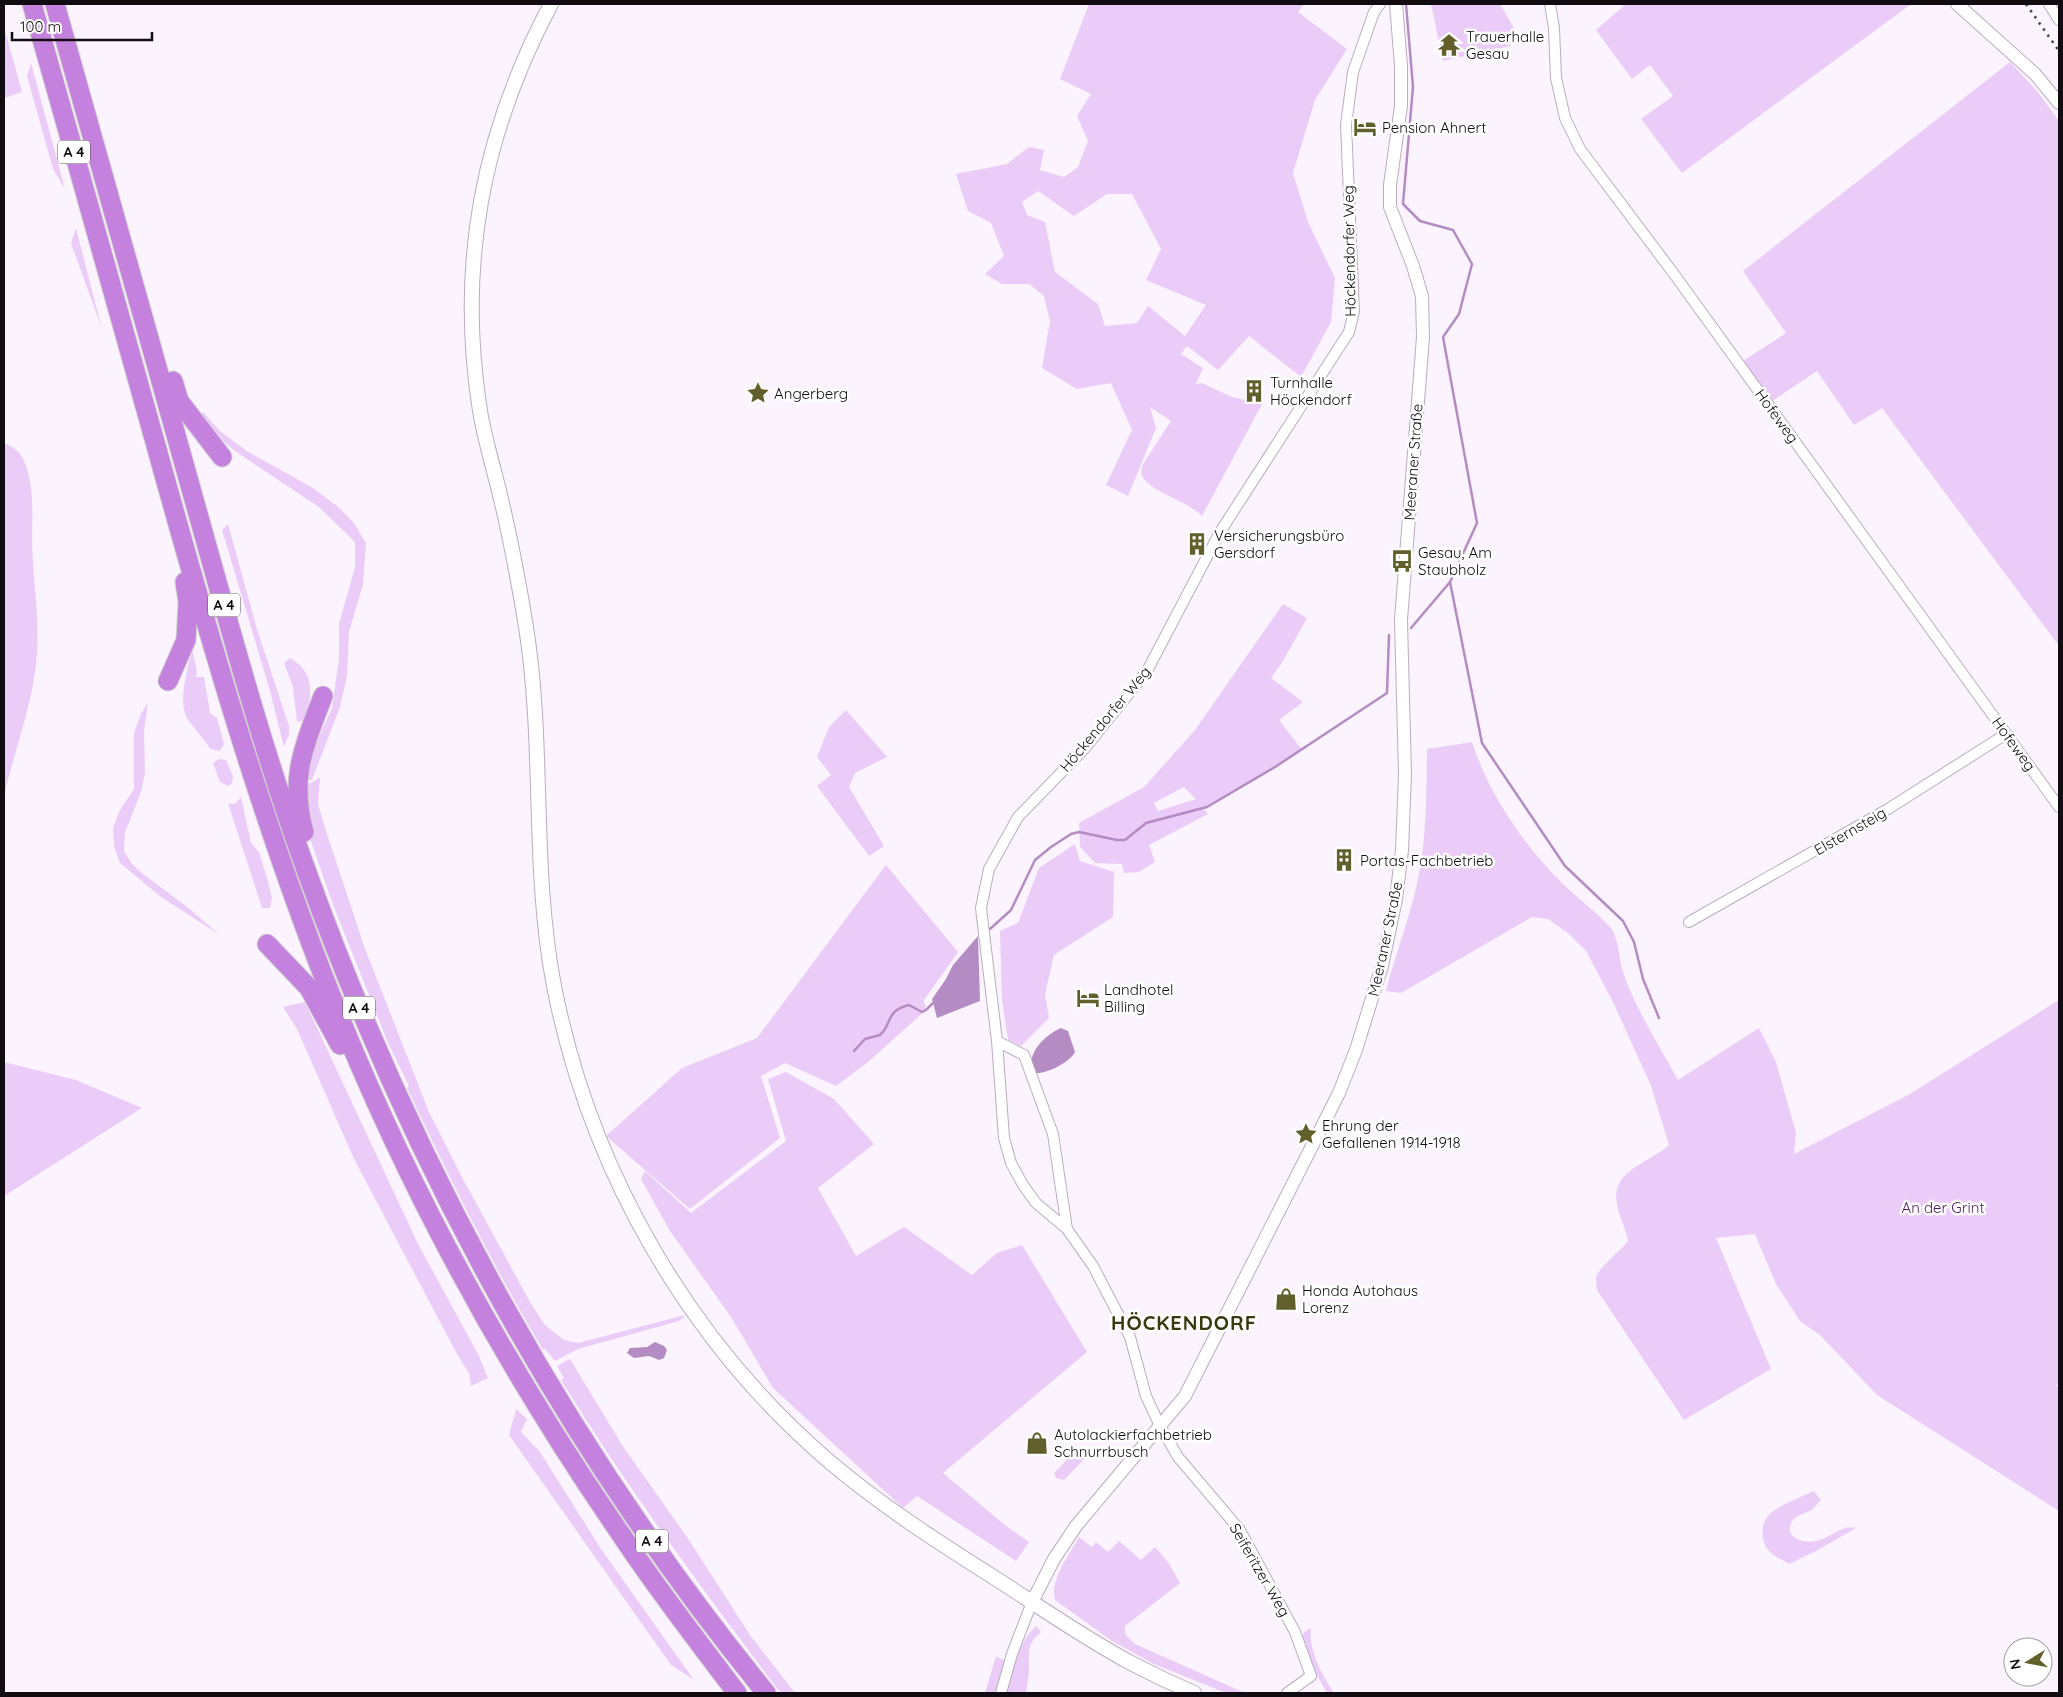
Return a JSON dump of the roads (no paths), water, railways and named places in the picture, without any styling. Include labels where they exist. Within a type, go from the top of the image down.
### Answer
[{"type":"highway","name":"A 4","points":[[32,4],[180,531],[262,811],[332,1000],[427,1208],[469,1288],[517,1372],[621,1536],[678,1616],[737,1693]]},
{"type":"highway","name":"A 4","points":[[55,4],[238,657],[277,786],[310,881],[361,1013],[414,1133],[484,1270],[532,1356],[640,1525],[690,1596],[766,1693]]},
{"type":"highway","points":[[147,327],[163,351],[179,401],[222,457]]},
{"type":"highway","points":[[168,681],[186,640],[188,602],[180,531]]},
{"type":"highway","points":[[310,881],[307,842],[298,806],[299,767],[323,696]]},
{"type":"highway","points":[[267,944],[309,988],[344,1053],[365,1075]]},
{"type":"main road","points":[[550,4],[524,58],[502,114],[484,184],[476,234],[472,280],[473,360],[480,414],[502,506],[531,656],[537,739],[542,888],[546,940],[565,1036],[579,1085],[598,1137],[625,1198],[669,1276],[684,1298],[752,1385],[774,1409],[829,1461],[900,1516],[1032,1602],[1132,1663],[1194,1693]]},
{"type":"street","name":"Höckendorfer Weg","points":[[1160,1426],[1146,1396],[1130,1337],[1093,1266],[1068,1229],[1036,1202],[1023,1185],[1011,1163],[1004,1138],[997,1041],[981,908],[990,869],[1018,818],[1084,748],[1147,671],[1220,532],[1349,332],[1354,311],[1346,125],[1353,72],[1374,12],[1380,4]]},
{"type":"street","name":"Meeraner Straße","points":[[1001,1693],[1012,1654],[1032,1602],[1054,1560],[1076,1526],[1185,1396],[1339,1092],[1373,1002],[1382,966],[1396,899],[1402,850],[1405,783],[1401,620],[1423,337],[1422,296],[1413,266],[1390,207],[1390,185],[1400,106],[1401,66],[1396,4]]},
{"type":"street","name":"Hofeweg","points":[[1550,4],[1554,28],[1556,78],[1565,118],[1580,149],[1674,274],[2059,807]]},
{"type":"street","points":[[1957,4],[2035,74],[2059,103]]},
{"type":"street","points":[[2048,4],[2059,20]]},
{"type":"street","name":"Elsternsteig","points":[[1689,922],[1888,809],[2006,734]]},
{"type":"street","points":[[997,1041],[1024,1055],[1053,1134],[1068,1229]]},
{"type":"street","name":"Seiferitzer Weg","points":[[1160,1426],[1178,1457],[1240,1530],[1295,1632],[1311,1676],[1287,1693]]},
{"type":"waterway","points":[[1406,4],[1413,87],[1403,204],[1420,221],[1453,230],[1472,264],[1459,314],[1443,337],[1477,523],[1450,582],[1482,743],[1565,866],[1623,921],[1634,942],[1643,979],[1659,1018]]},
{"type":"waterway","points":[[1411,628],[1450,582]]},
{"type":"waterway","points":[[990,929],[1011,910],[1035,860],[1071,834],[1079,832],[1125,840],[1146,823],[1207,807],[1275,767],[1387,693],[1389,635]]},
{"type":"waterway","points":[[854,1051],[865,1039],[880,1035],[896,1011],[909,1005],[922,1012],[933,1003]]},
{"type":"railway","points":[[2026,4],[2059,51]]},
{"type":"place","name":"Trauerhalle Gesau","points":[[1449,45]]},
{"type":"place","name":"Pension Ahnert","points":[[1365,127]]},
{"type":"place","name":"Turnhalle Höckendorf","points":[[1254,391]]},
{"type":"place","name":"Angerberg","points":[[758,393]]},
{"type":"place","name":"Versicherungsbüro Gersdorf","points":[[1197,544]]},
{"type":"place","name":"Gesau, Am Staubholz","points":[[1402,561]]},
{"type":"place","name":"Portas-Fachbetrieb","points":[[1344,860]]},
{"type":"place","name":"Landhotel Billing","points":[[1088,998]]},
{"type":"place","name":"Ehrung der Gefallenen 1914-1918","points":[[1306,1134]]},
{"type":"place","name":"Honda Autohaus Lorenz","points":[[1286,1299]]},
{"type":"place","name":"Autolackierfachbetrieb Schnurrbusch","points":[[1037,1443]]},
{"type":"district","name":"HÖCKENDORF","points":[[1184,1322]]},
{"type":"park label","name":"An der Grint","points":[[1943,1207]]}]
